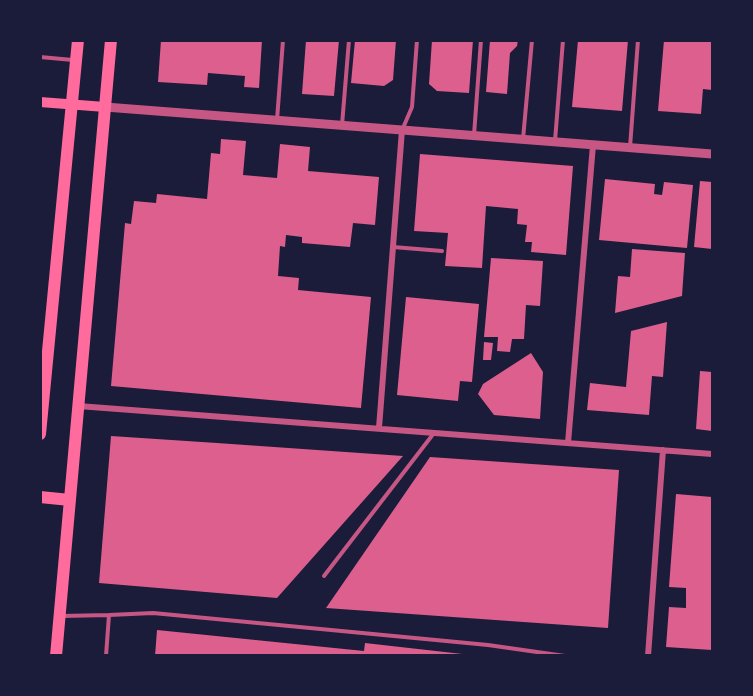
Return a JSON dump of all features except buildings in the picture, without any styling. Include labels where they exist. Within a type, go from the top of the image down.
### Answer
[{"type":"highway","points":[[40,434],[78,40]]},
{"type":"highway","points":[[56,656],[111,40]]},
{"type":"highway","points":[[40,496],[70,500]]},
{"type":"main road","points":[[40,102],[105,107]]},
{"type":"street","points":[[105,107],[712,154]]},
{"type":"street","points":[[379,428],[402,130]]},
{"type":"street","points":[[568,443],[593,145]]},
{"type":"street","points":[[78,406],[712,454]]},
{"type":"street","points":[[648,656],[663,450]]},
{"type":"lane","points":[[277,121],[283,40]]},
{"type":"lane","points":[[342,126],[349,40]]},
{"type":"lane","points":[[402,130],[412,106],[417,40]]},
{"type":"lane","points":[[474,136],[481,40]]},
{"type":"lane","points":[[523,140],[532,40]]},
{"type":"lane","points":[[555,142],[563,40]]},
{"type":"lane","points":[[630,148],[638,40]]},
{"type":"lane","points":[[40,57],[76,60]]},
{"type":"lane","points":[[393,247],[442,251]]},
{"type":"lane","points":[[324,576],[435,433]]},
{"type":"lane","points":[[60,616],[153,613],[488,645],[565,656]]},
{"type":"lane","points":[[106,656],[109,615]]}]
